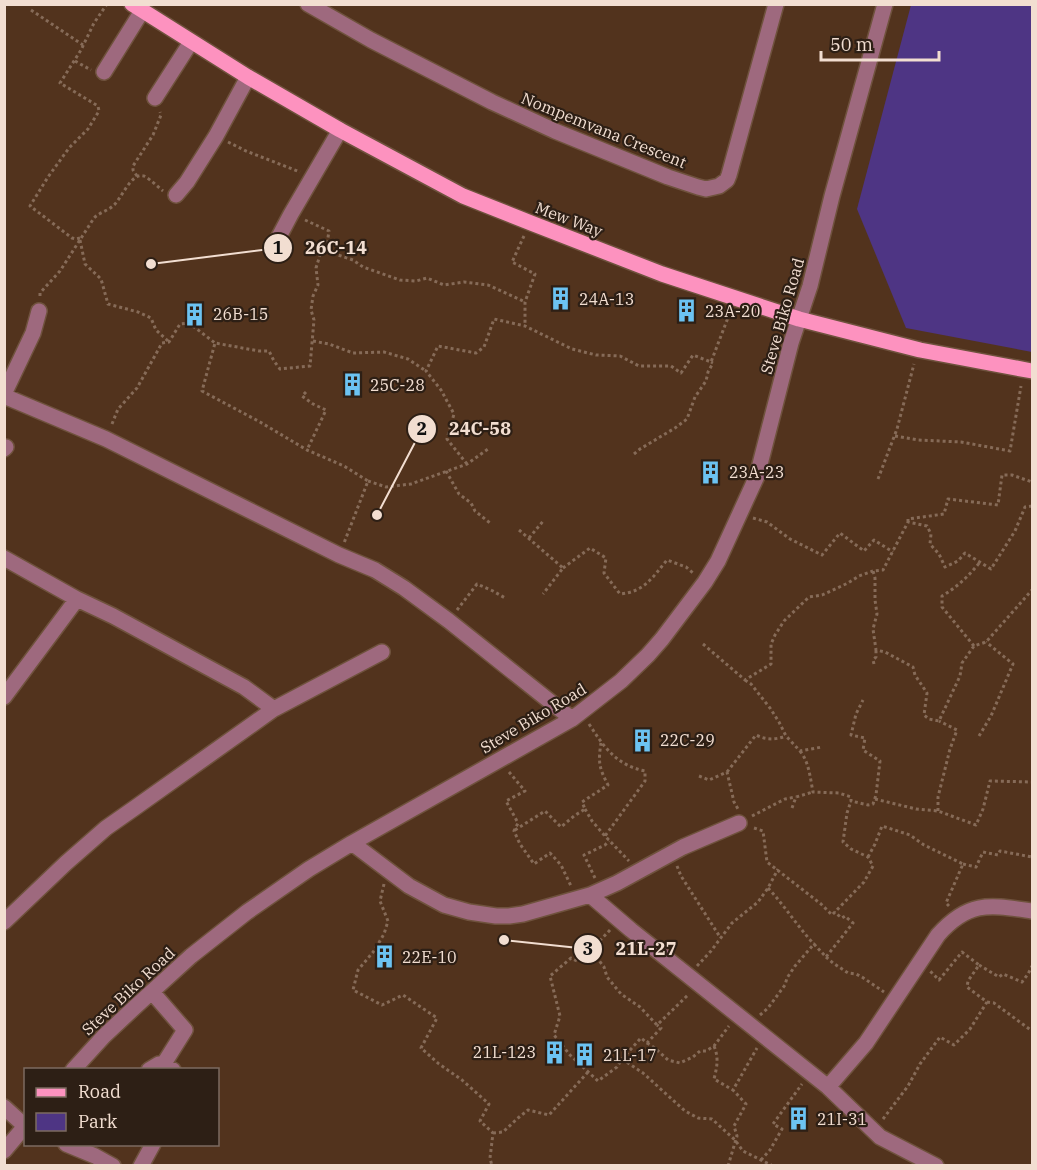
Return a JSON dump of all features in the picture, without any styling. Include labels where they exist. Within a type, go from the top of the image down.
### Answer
[{"type":"main road","name":"Mew Way","points":[[137,8],[248,77],[340,130],[463,196],[662,274],[799,319],[920,350],[1032,371]]},
{"type":"street","name":"Nompemvana Crescent","points":[[308,4],[371,40],[503,107],[555,131],[706,189],[719,186],[727,180],[729,175],[776,4]]},
{"type":"street","name":"Steve Biko Road","points":[[75,1068],[104,1036],[191,956],[247,912],[309,869],[352,843],[577,716],[605,694],[662,639],[718,561],[757,477],[791,343],[810,286],[832,196],[885,4]]},
{"type":"street","points":[[104,72],[137,8]]},
{"type":"street","points":[[155,98],[191,42]]},
{"type":"street","points":[[176,195],[184,187],[216,136],[248,77]]},
{"type":"street","points":[[272,250],[340,130]]},
{"type":"street","points":[[39,311],[33,333],[4,395],[106,438],[339,555],[375,570],[404,588],[577,716]]},
{"type":"street","points":[[4,558],[244,687],[274,709]]},
{"type":"street","points":[[4,697],[77,599]]},
{"type":"street","points":[[4,922],[106,828],[274,709],[382,652]]},
{"type":"street","points":[[352,843],[409,886],[444,906],[496,916],[523,914],[617,884],[671,854],[739,823]]},
{"type":"street","points":[[588,895],[828,1087],[874,1132],[888,1142],[936,1166]]},
{"type":"street","points":[[828,1087],[866,1043],[938,935],[951,921],[973,909],[993,906],[1032,911]]},
{"type":"street","points":[[152,992],[185,1030],[162,1068]]},
{"type":"street","points":[[4,1107],[24,1126]]},
{"type":"street","points":[[4,1151],[24,1128]]},
{"type":"street","points":[[77,1146],[98,1150],[113,1166]]},
{"type":"street","points":[[141,1166],[152,1146]]},
{"type":"path","points":[[80,238],[72,238],[30,206],[69,148],[88,129],[99,111],[98,106],[60,83],[107,4]]},
{"type":"path","points":[[31,10],[83,45]]},
{"type":"path","points":[[137,176],[133,166],[153,135],[161,115],[155,98]]},
{"type":"path","points":[[216,136],[256,156],[313,177]]},
{"type":"path","points":[[39,311],[40,293],[60,271],[96,215],[113,206],[132,179],[144,176],[168,194],[176,195]]},
{"type":"path","points":[[291,214],[329,231],[326,250],[320,255],[316,268],[318,285],[313,296],[311,310],[314,320],[310,366]]},
{"type":"path","points":[[524,235],[512,262],[535,274],[525,302],[525,326]]},
{"type":"path","points":[[80,238],[85,264],[102,279],[108,304],[151,318],[156,330],[169,342]]},
{"type":"path","points":[[326,250],[353,260],[363,267],[400,280],[427,279],[444,285],[464,282],[488,285],[525,302]]},
{"type":"path","points":[[634,454],[687,419],[695,397],[706,381],[729,315]]},
{"type":"path","points":[[426,371],[438,346],[476,353],[484,347],[494,319],[525,326],[572,349],[596,355],[620,356],[639,366],[671,366],[681,373],[693,355],[711,362]]},
{"type":"path","points":[[169,342],[180,324],[189,323],[215,343],[269,351],[280,369],[310,366],[314,369]]},
{"type":"path","points":[[313,341],[353,353],[384,352],[408,359],[426,371],[441,390],[454,414],[447,439],[467,464]]},
{"type":"path","points":[[106,438],[118,409],[137,388],[162,343],[169,342]]},
{"type":"path","points":[[215,343],[202,391],[307,450],[344,466],[368,481],[386,487],[411,484],[467,464],[488,449]]},
{"type":"path","points":[[878,479],[895,436],[920,350]]},
{"type":"path","points":[[895,436],[918,440],[961,442],[1010,451],[1021,386]]},
{"type":"path","points":[[306,392],[302,396],[326,410],[307,450]]},
{"type":"path","points":[[446,471],[459,494],[471,503],[475,512],[489,523]]},
{"type":"path","points":[[745,680],[771,664],[771,644],[775,635],[784,621],[809,597],[822,595],[859,576],[883,570],[908,519],[944,514],[948,499],[998,505],[1002,475],[1032,482]]},
{"type":"path","points":[[339,555],[368,481]]},
{"type":"path","points":[[908,522],[927,526],[931,534],[930,544],[939,554],[945,567],[958,561],[965,553],[991,569],[1015,531],[1025,507],[1032,506]]},
{"type":"path","points":[[740,516],[767,522],[790,539],[822,555],[840,533],[864,551],[874,540],[893,552]]},
{"type":"path","points":[[529,538],[544,520]]},
{"type":"path","points":[[519,530],[563,568]]},
{"type":"path","points":[[543,594],[563,568],[590,548],[606,558],[604,573],[620,594],[633,593],[650,580],[667,560],[686,567],[705,582]]},
{"type":"path","points":[[974,646],[942,607],[942,596],[970,575],[980,562]]},
{"type":"path","points":[[873,571],[877,614],[873,629],[876,650],[874,664]]},
{"type":"path","points":[[449,621],[477,584],[505,598]]},
{"type":"path","points":[[939,721],[960,676],[962,663],[974,646],[986,642],[1032,590]]},
{"type":"path","points":[[979,736],[991,717],[1013,664],[986,642]]},
{"type":"path","points":[[703,644],[751,684],[770,708],[786,736],[804,756],[809,767],[813,792]]},
{"type":"path","points":[[876,650],[885,652],[913,667],[915,675],[927,693],[924,714],[929,719],[957,730],[938,797],[938,811]]},
{"type":"path","points":[[739,823],[785,799],[813,792],[839,793],[850,797],[851,801],[873,804],[880,761],[863,750],[865,738],[851,735],[856,714],[863,700]]},
{"type":"path","points":[[577,716],[627,766],[645,771],[645,781],[605,836]]},
{"type":"path","points":[[699,776],[709,780],[727,772],[756,735],[765,739],[786,736]]},
{"type":"path","points":[[601,742],[600,769],[608,785],[582,801],[592,820],[638,872]]},
{"type":"path","points":[[800,751],[822,747]]},
{"type":"path","points":[[499,760],[525,791],[506,801],[518,823],[514,831]]},
{"type":"path","points":[[727,772],[734,802],[740,812],[739,823]]},
{"type":"path","points":[[874,799],[916,809],[938,811],[975,825],[983,809],[990,781],[1032,782]]},
{"type":"path","points":[[792,808],[796,797]]},
{"type":"path","points":[[739,823],[744,828],[758,828],[763,831],[767,862],[832,915],[864,882],[873,866],[868,857],[851,849],[843,842],[851,801]]},
{"type":"path","points":[[514,831],[545,812],[561,827],[585,809]]},
{"type":"path","points":[[868,857],[882,826],[910,835],[924,845],[963,864],[976,867],[983,852],[998,855],[1000,850],[1032,857]]},
{"type":"path","points":[[514,831],[534,864],[550,853],[588,895],[594,875],[584,855],[609,841]]},
{"type":"path","points":[[671,854],[681,876],[721,938]]},
{"type":"path","points":[[957,917],[946,903],[963,864]]},
{"type":"path","points":[[386,869],[380,901],[388,921],[374,951],[358,970],[353,990],[382,1005],[403,995],[437,1018],[421,1048],[489,1104],[480,1121],[492,1133],[490,1158],[492,1166]]},
{"type":"path","points":[[657,1025],[693,980],[732,924],[758,902],[778,869]]},
{"type":"path","points":[[768,888],[826,957],[848,973],[862,977],[895,1000]]},
{"type":"path","points":[[826,957],[853,924],[845,916],[842,918],[834,912]]},
{"type":"path","points":[[620,921],[591,950],[577,961],[571,958],[550,976],[560,1016],[554,1035],[570,1055],[598,1081],[617,1067],[641,1038],[668,1060],[680,1064],[699,1051],[706,1051],[714,1046],[737,1015]]},
{"type":"path","points":[[749,1025],[768,1008],[785,985],[795,966],[814,944]]},
{"type":"path","points":[[591,950],[604,967],[607,977],[621,994],[640,1007],[661,1028],[647,1043]]},
{"type":"path","points":[[920,962],[939,980],[962,952],[999,977],[1004,974],[1022,982],[1032,966]]},
{"type":"path","points":[[979,965],[968,981],[967,987],[1032,1031]]},
{"type":"path","points":[[874,1132],[940,1037],[954,1045],[970,1029],[987,1002]]},
{"type":"path","points":[[733,1090],[764,1036]]},
{"type":"path","points":[[714,1046],[717,1054],[714,1079],[733,1090],[746,1104],[734,1126],[737,1136],[728,1166]]},
{"type":"path","points":[[622,1059],[643,1073],[685,1111],[698,1118],[712,1119],[735,1140],[743,1151],[773,1166]]},
{"type":"path","points":[[492,1133],[503,1132],[528,1110],[549,1115],[588,1072]]},
{"type":"path","points":[[761,1160],[783,1129],[773,1124],[810,1073]]},
{"type":"green space","points":[[911,5],[1032,5],[1032,352],[906,328],[857,209]]},
{"type":"place","name":"26C-14","points":[[151,264]]},
{"type":"place","name":"24A-13","points":[[561,299]]},
{"type":"place","name":"23A-20","points":[[687,311]]},
{"type":"place","name":"26B-15","points":[[195,314]]},
{"type":"place","name":"25C-28","points":[[352,385]]},
{"type":"place","name":"23A-23","points":[[711,472]]},
{"type":"place","name":"24C-58","points":[[377,515]]},
{"type":"place","name":"22C-29","points":[[642,740]]},
{"type":"place","name":"21L-27","points":[[504,940]]},
{"type":"place","name":"22E-10","points":[[384,957]]},
{"type":"place","name":"21L-123","points":[[554,1052]]},
{"type":"place","name":"21L-17","points":[[585,1055]]},
{"type":"place","name":"21I-31","points":[[799,1119]]}]
